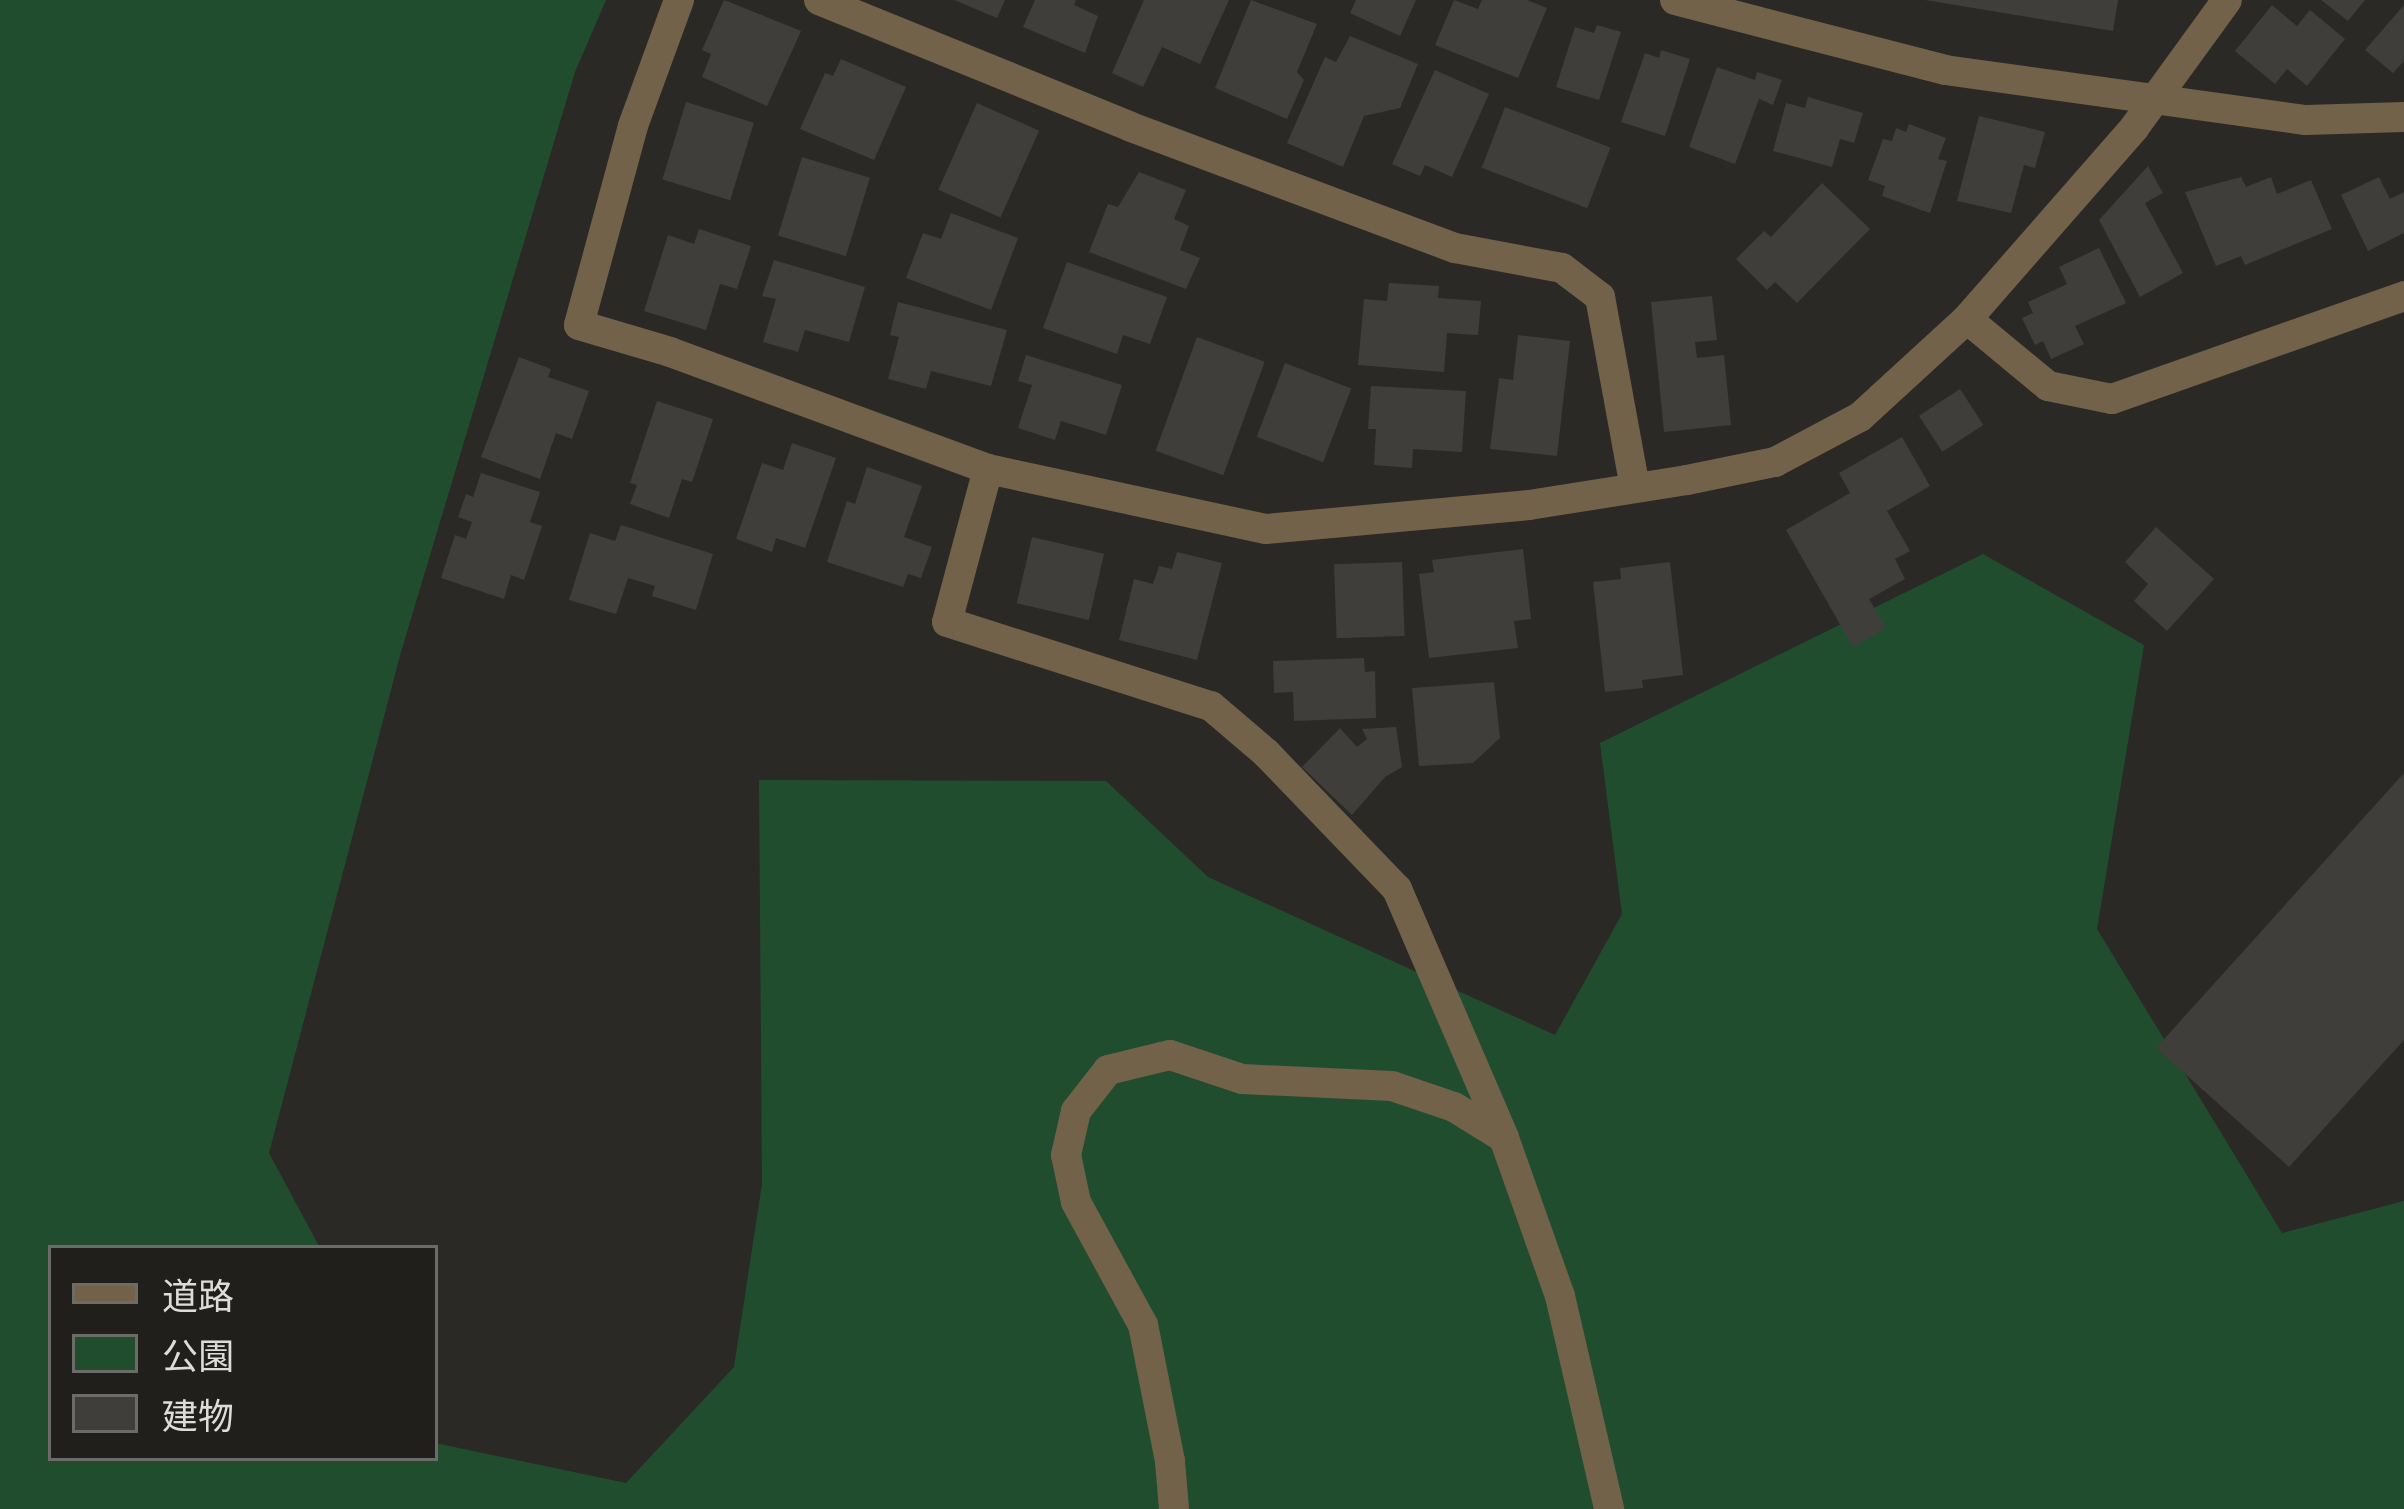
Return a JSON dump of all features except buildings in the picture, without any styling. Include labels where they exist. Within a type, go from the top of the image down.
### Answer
[{"type":"street","points":[[679,0],[632,126],[579,326],[670,352],[988,469],[1266,529],[1529,505],[1774,462],[1860,417],[1967,319],[2134,128],[2227,0]]},
{"type":"street","points":[[819,0],[1131,127],[1455,248],[1562,268],[1600,297],[1635,488]]},
{"type":"street","points":[[1676,0],[1945,70],[2306,120],[2404,117]]},
{"type":"street","points":[[1967,319],[2048,386],[2113,399],[2404,296]]},
{"type":"street","points":[[988,469],[947,622],[1211,706],[1266,753],[1397,890],[1504,1138],[1560,1296],[1609,1509]]},
{"type":"street","points":[[1174,1509],[1170,1461],[1143,1324],[1076,1202],[1066,1155],[1076,1111],[1108,1070],[1170,1055],[1241,1079],[1392,1086],[1454,1107],[1504,1138]]},
{"type":"green space","points":[[0,0],[606,0],[575,72],[401,652],[269,1153],[318,1245],[48,1245],[48,1461],[438,1461],[438,1444],[626,1483],[734,1367],[762,1184],[759,780],[1106,781],[1208,877],[1555,1035],[1622,914],[1600,743],[1983,554],[2144,645],[2097,929],[2282,1233],[2404,1201],[2404,1509],[0,1509]]}]
